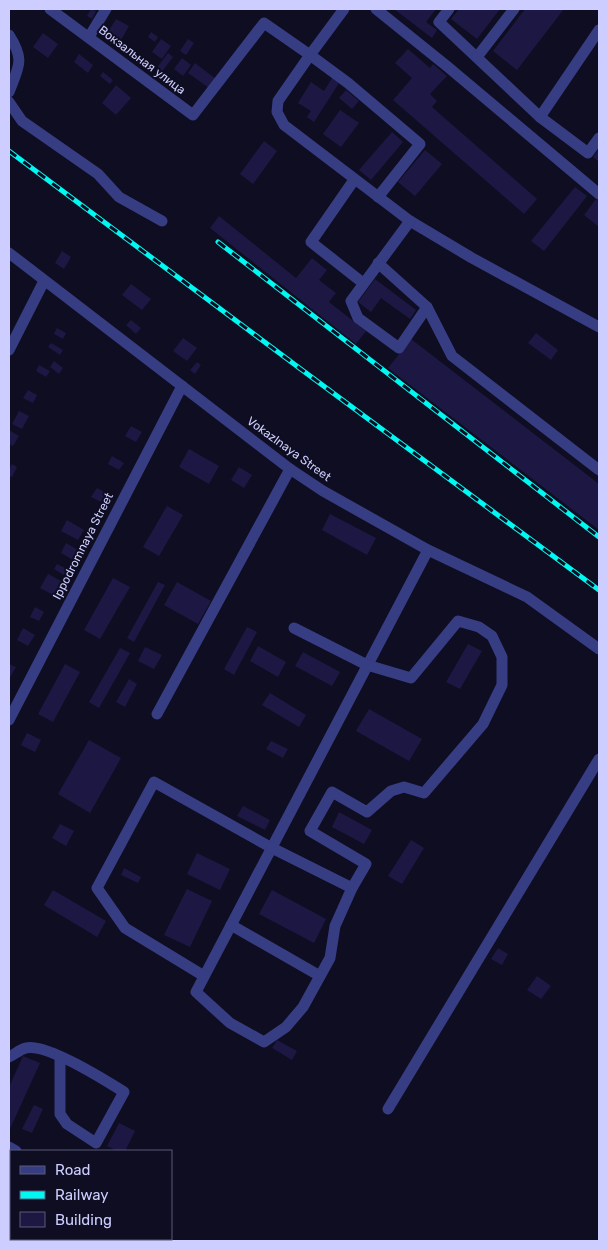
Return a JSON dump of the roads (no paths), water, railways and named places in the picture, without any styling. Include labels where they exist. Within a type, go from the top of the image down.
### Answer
[{"type":"street","name":"Вокзальная улица","points":[[50,9],[193,115],[264,23],[310,55]]},
{"type":"street","points":[[89,37],[106,9]]},
{"type":"street","points":[[344,9],[278,101],[277,112],[284,125],[410,221],[472,258],[599,327]]},
{"type":"street","points":[[376,9],[599,194]]},
{"type":"street","points":[[449,9],[439,22],[540,117],[588,153],[599,138]]},
{"type":"street","points":[[477,57],[514,9]]},
{"type":"street","points":[[540,117],[599,30]]},
{"type":"street","points":[[9,35],[18,48],[19,58],[9,92]]},
{"type":"street","points":[[310,55],[348,83],[420,144],[378,197]]},
{"type":"street","points":[[9,102],[22,121],[98,174],[119,197],[162,221]]},
{"type":"street","points":[[354,180],[311,242],[363,283]]},
{"type":"street","points":[[410,221],[351,301],[358,318],[399,348],[427,306]]},
{"type":"street","name":"Vokazlnaya Street","points":[[9,254],[290,469],[323,491],[428,550],[527,598],[599,649]]},
{"type":"street","points":[[378,263],[427,306],[452,356],[599,470]]},
{"type":"street","points":[[9,350],[44,282]]},
{"type":"street","name":"Ippodromnaya Street","points":[[9,720],[182,386]]},
{"type":"street","points":[[157,714],[290,469]]},
{"type":"street","points":[[294,628],[367,665],[411,678],[458,621],[479,627],[492,636],[502,656],[502,684],[483,724],[424,793],[404,786],[391,791],[367,812],[332,792],[310,831],[366,864],[352,888],[335,926],[330,958],[303,1007],[286,1027],[264,1042],[230,1023],[196,992],[367,665],[428,550]]},
{"type":"street","points":[[388,1109],[599,759]]},
{"type":"street","points":[[204,976],[125,928],[97,888],[154,782],[272,848],[352,888]]},
{"type":"street","points":[[231,925],[320,976]]},
{"type":"street","points":[[9,1057],[26,1048],[43,1049],[60,1057],[98,1076],[124,1092],[96,1143],[67,1124],[60,1114],[60,1057]]},
{"type":"railway","points":[[9,151],[599,590]]},
{"type":"railway","points":[[218,242],[599,537]]}]
